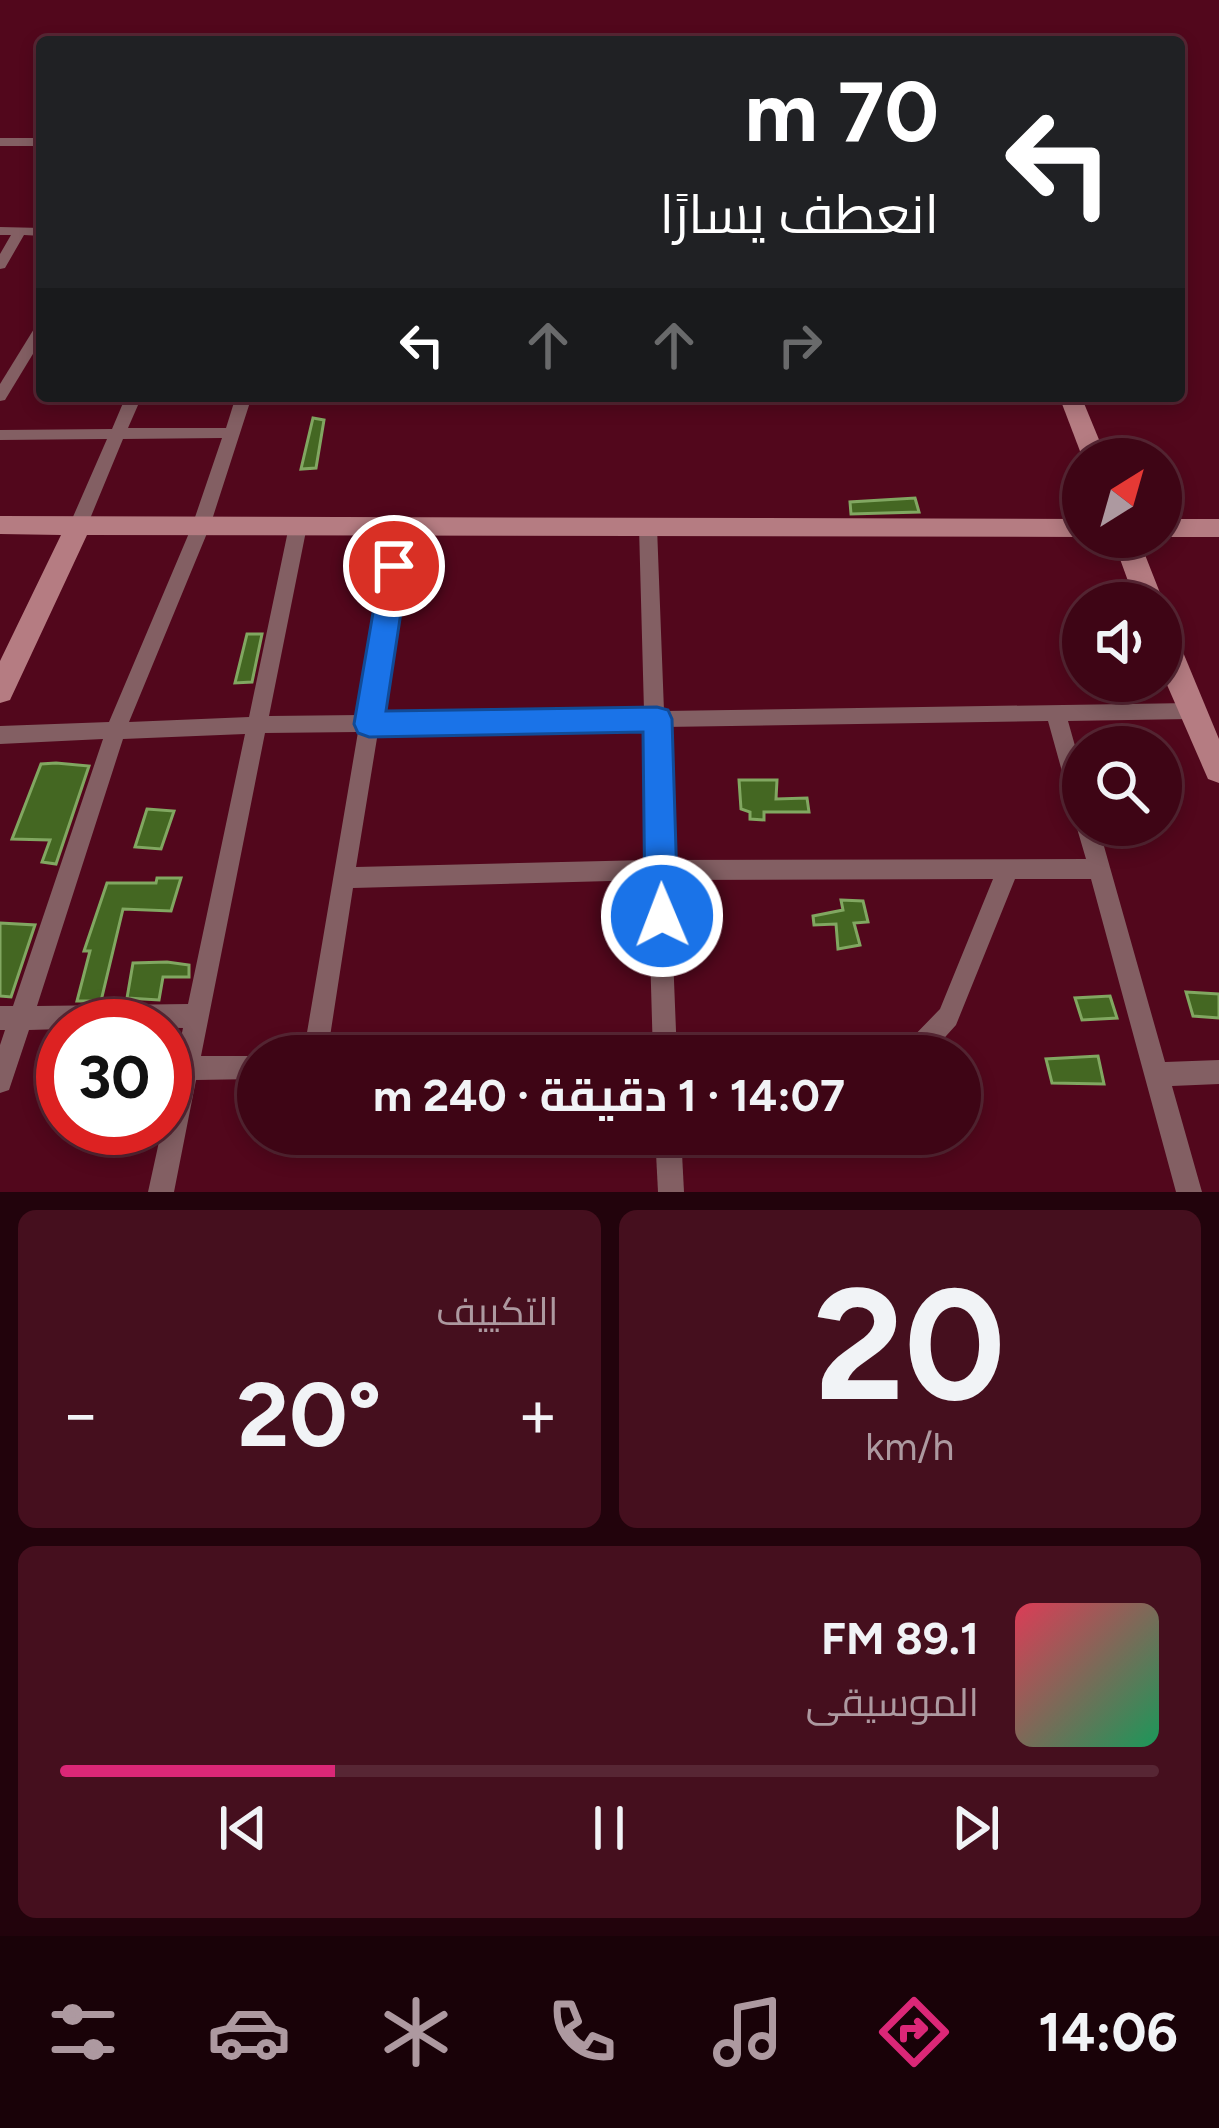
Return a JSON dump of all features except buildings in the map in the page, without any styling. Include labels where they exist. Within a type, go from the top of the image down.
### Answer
[{"type":"street","points":[[0,142],[36,142]]},
{"type":"street","points":[[0,231],[36,232]]},
{"type":"street","points":[[0,265],[20,232]]},
{"type":"street","points":[[0,396],[5,378],[36,335]]},
{"type":"street","points":[[0,691],[132,402]]},
{"type":"street","points":[[0,1081],[10,1018],[116,729],[201,526],[242,402]]},
{"type":"street","points":[[1072,402],[1087,438]]},
{"type":"street","points":[[0,435],[232,433]]},
{"type":"street","points":[[0,525],[1062,528]]},
{"type":"street","points":[[192,1040],[298,526]]},
{"type":"street","points":[[318,1035],[401,526]]},
{"type":"street","points":[[648,527],[664,1035]]},
{"type":"street","points":[[1182,528],[1219,528]]},
{"type":"street","points":[[1182,689],[1219,770]]},
{"type":"street","points":[[0,735],[257,725],[1190,711]]},
{"type":"street","points":[[1055,713],[1062,738]]},
{"type":"street","points":[[1093,846],[1190,1192]]},
{"type":"street","points":[[344,878],[661,869],[1099,869]]},
{"type":"street","points":[[931,1035],[948,1017],[1008,869]]},
{"type":"street","points":[[10,1018],[197,1016]]},
{"type":"street","points":[[192,1068],[237,1067]]},
{"type":"street","points":[[1157,1075],[1219,1072]]},
{"type":"street","points":[[161,1192],[168,1155]]},
{"type":"street","points":[[669,1155],[670,1192]]},
{"type":"route","points":[[394,566],[369,724],[657,719],[662,916]]}]
